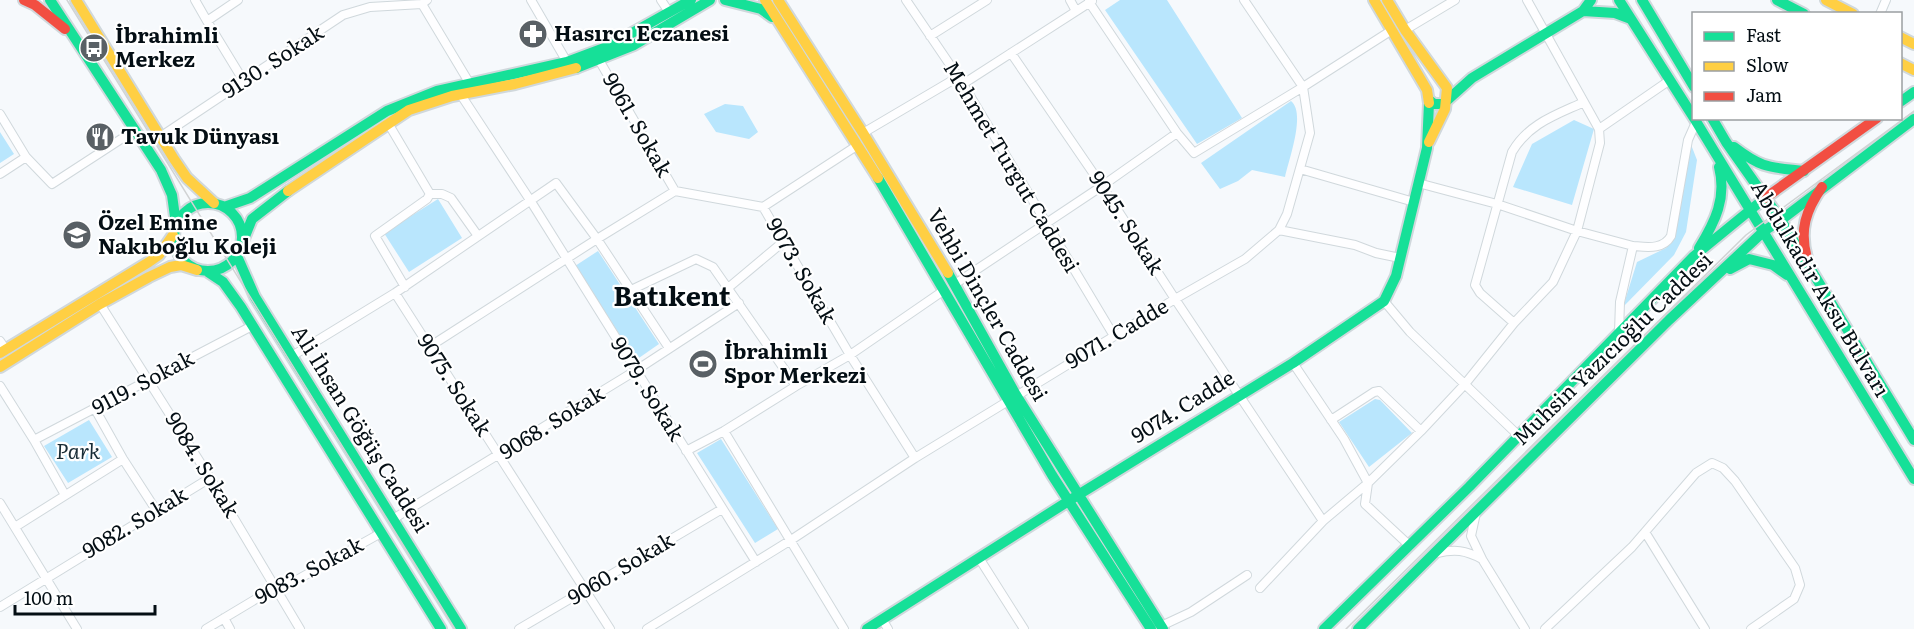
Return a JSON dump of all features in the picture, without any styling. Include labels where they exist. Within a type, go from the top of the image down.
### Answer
[{"type":"street","points":[[24,0],[72,34]]},
{"type":"street","points":[[50,0],[161,170],[172,195],[174,246],[179,257],[187,265],[202,271]]},
{"type":"street","points":[[195,0],[243,80]]},
{"type":"street","points":[[207,21],[238,0]]},
{"type":"street","points":[[531,0],[567,62]]},
{"type":"street","points":[[661,0],[669,12]]},
{"type":"street","points":[[2,348],[159,255],[182,214],[190,208],[202,203],[219,205],[250,198],[387,111],[418,97],[567,62],[607,47],[669,12],[701,1],[724,0],[761,9],[778,22]]},
{"type":"street","points":[[765,0],[858,145],[944,291],[1013,398],[1073,498],[1158,628],[1191,612],[1247,575]]},
{"type":"street","name":"Vehbi Dinçler Caddesi","points":[[778,0],[955,284],[1013,398]]},
{"type":"street","points":[[785,0],[794,24]]},
{"type":"street","name":"Mehmet Turgut Caddesi","points":[[906,0],[963,84],[1114,336]]},
{"type":"street","points":[[930,36],[975,3],[987,0]]},
{"type":"street","points":[[1070,0],[1076,11]]},
{"type":"street","name":"9071. Cadde","points":[[647,629],[791,540],[915,458],[1175,299],[1245,259],[1278,230],[1287,214],[1310,133],[1303,87],[1244,0]]},
{"type":"street","points":[[1374,0],[1428,95],[1439,105],[1447,101],[1472,78],[1583,11],[1591,0]]},
{"type":"street","points":[[1387,0],[1405,30],[1444,81],[1449,95],[1442,116],[1426,148]]},
{"type":"street","points":[[1405,30],[1455,0]]},
{"type":"street","points":[[1260,588],[1323,521],[1368,483],[1465,384],[1514,323],[1553,282],[1577,231],[1600,143],[1599,129],[1527,0]]},
{"type":"street","name":"Abdulkadir Aksu Bulvarı","points":[[1619,0],[1692,117]]},
{"type":"street","points":[[1642,0],[1692,84]]},
{"type":"street","points":[[1777,0],[1800,12]]},
{"type":"street","points":[[1826,0],[1849,12]]},
{"type":"street","points":[[77,1],[187,178],[233,214],[242,235],[241,246]]},
{"type":"street","points":[[0,367],[100,304],[170,267],[181,265],[202,271],[219,270],[229,264],[236,256],[252,219],[261,210],[409,110],[461,95],[571,70],[599,60],[634,45],[701,1]]},
{"type":"street","points":[[863,133],[953,80],[963,84],[1091,1],[1178,133],[1194,153],[1392,30]]},
{"type":"street","points":[[424,2],[470,84]]},
{"type":"street","name":"9130. Sokak","points":[[160,136],[343,15],[370,7],[424,2]]},
{"type":"street","points":[[1583,11],[1615,13],[1631,19]]},
{"type":"street","name":"9045. Sokak","points":[[1011,52],[1323,521]]},
{"type":"street","name":"9061. Sokak","points":[[599,60],[675,191]]},
{"type":"street","points":[[1472,78],[1434,83],[1428,95],[1426,148],[1396,276],[1384,301],[1410,332],[1519,436]]},
{"type":"street","points":[[1599,129],[1670,80]]},
{"type":"street","name":"9079. Sokak","points":[[461,95],[530,200],[756,562]]},
{"type":"street","points":[[1514,323],[1480,294],[1475,285],[1512,152],[1520,137],[1538,124],[1584,102]]},
{"type":"street","points":[[0,114],[26,157],[52,184],[135,130]]},
{"type":"street","name":"Muhsin Yazıcıoğlu Caddesi","points":[[1358,629],[1669,320],[1764,231],[1914,119]]},
{"type":"street","points":[[1418,183],[1497,204],[1577,231],[1634,246],[1661,246],[1668,242],[1671,236],[1688,140],[1694,120]]},
{"type":"street","name":"Abdulkadir Aksu Bulvarı","points":[[1694,120],[1914,479]]},
{"type":"street","name":"Abdulkadir Aksu Bulvarı","points":[[1713,120],[1780,220],[1914,440]]},
{"type":"street","name":"Muhsin Yazıcıoğlu Caddesi","points":[[1324,629],[1410,546],[1694,256],[1750,209],[1874,120]]},
{"type":"street","points":[[388,123],[430,194]]},
{"type":"street","points":[[955,284],[1178,133]]},
{"type":"street","points":[[1726,142],[1765,167],[1804,171]]},
{"type":"street","points":[[429,347],[597,238],[675,191],[763,207],[858,145]]},
{"type":"street","points":[[1694,256],[1718,213],[1722,196],[1722,177],[1711,146]]},
{"type":"street","points":[[0,174],[26,157]]},
{"type":"street","points":[[1300,170],[1413,202]]},
{"type":"street","points":[[292,356],[405,287],[556,183],[597,238],[669,348]]},
{"type":"street","points":[[1811,271],[1804,251],[1804,224],[1808,207],[1822,187]]},
{"type":"street","points":[[430,194],[442,194],[451,198],[478,236]]},
{"type":"street","points":[[405,287],[375,236],[427,200],[430,194]]},
{"type":"street","name":"9073. Sokak","points":[[763,207],[849,355],[915,458]]},
{"type":"street","points":[[1278,230],[1355,245],[1376,253],[1400,258]]},
{"type":"street","points":[[728,288],[783,242]]},
{"type":"street","name":"Ali İhsan Göğüş Caddesi","points":[[241,246],[237,256],[240,268],[255,297],[461,629]]},
{"type":"street","points":[[1619,332],[1620,302],[1634,246]]},
{"type":"street","points":[[631,290],[696,259],[713,267],[796,386]]},
{"type":"street","points":[[1709,283],[1749,259],[1773,265],[1792,278]]},
{"type":"street","name":"Ali İhsan Göğüş Caddesi","points":[[202,271],[216,275],[224,282],[441,629]]},
{"type":"street","points":[[686,451],[724,431],[849,355],[944,291]]},
{"type":"street","name":"9075. Sokak","points":[[395,293],[610,629]]},
{"type":"street","name":"9074. Cadde","points":[[867,629],[885,624],[979,558],[1293,363],[1384,301]]},
{"type":"street","name":"9068. Sokak","points":[[393,519],[499,456],[739,303]]},
{"type":"street","name":"9084. Sokak","points":[[100,304],[210,478],[300,629]]},
{"type":"street","name":"9119. Sokak","points":[[34,440],[252,326]]},
{"type":"street","points":[[1293,363],[1331,420],[1368,483],[1365,504],[1410,546]]},
{"type":"street","points":[[0,387],[34,440],[65,495]]},
{"type":"street","points":[[1331,420],[1379,391],[1421,431]]},
{"type":"street","points":[[95,409],[123,459],[156,510]]},
{"type":"street","points":[[724,431],[844,629]]},
{"type":"street","points":[[15,527],[123,459]]},
{"type":"street","points":[[1545,629],[1632,547],[1696,472],[1712,463],[1723,468],[1735,481],[1795,568],[1800,585],[1794,599],[1751,629]]},
{"type":"street","name":"9082. Sokak","points":[[0,607],[210,478]]},
{"type":"street","points":[[0,503],[76,629]]},
{"type":"street","name":"9060. Sokak","points":[[519,629],[722,509]]},
{"type":"street","points":[[1478,509],[1471,536],[1482,559],[1525,629]]},
{"type":"street","points":[[1645,532],[1705,629]]},
{"type":"street","name":"9083. Sokak","points":[[206,629],[276,586],[293,582],[381,533]]},
{"type":"street","points":[[1432,554],[1460,550],[1482,559]]},
{"type":"street","points":[[979,558],[1024,629]]},
{"type":"street","points":[[224,618],[230,629]]},
{"type":"green space","points":[[1120,0],[1167,0],[1242,118],[1197,144],[1105,10]]},
{"type":"green space","points":[[1291,101],[1297,115],[1297,126],[1285,177],[1252,170],[1238,181],[1220,189],[1201,163]]},
{"type":"green space","points":[[725,104],[743,106],[758,132],[749,139],[716,132],[704,114]]},
{"type":"green space","points":[[1574,120],[1594,129],[1572,205],[1513,187],[1532,144]]},
{"type":"green space","points":[[0,132],[14,154],[0,163]]},
{"type":"green space","points":[[1690,142],[1697,160],[1686,232],[1674,255],[1623,307],[1637,262],[1666,248],[1671,241]]},
{"type":"green space","points":[[438,199],[462,238],[409,272],[384,233]]},
{"type":"green space","points":[[598,251],[659,344],[636,360],[575,266]]},
{"type":"green space","points":[[1375,399],[1380,400],[1412,433],[1369,467],[1339,422]]},
{"type":"green space","name":"Park","points":[[89,420],[112,457],[68,483],[44,446]]},
{"type":"green space","points":[[721,439],[778,529],[755,543],[697,453]]},
{"type":"tram line","points":[[67,0],[455,629]]},
{"type":"tram line","points":[[1902,120],[1914,111]]},
{"type":"tram line","points":[[1346,629],[1746,235],[1902,120]]},
{"type":"traffic: fast","points":[[50,0],[161,170],[172,195],[176,224]]},
{"type":"traffic: fast","points":[[224,207],[250,198],[387,111],[437,91],[567,62],[607,47],[691,0]]},
{"type":"traffic: fast","points":[[576,68],[634,45],[710,0]]},
{"type":"traffic: fast","points":[[725,0],[761,9],[772,17]]},
{"type":"traffic: fast","points":[[1429,100],[1434,104],[1443,104],[1472,78],[1583,11],[1591,0]]},
{"type":"traffic: fast","points":[[1619,0],[1692,115]]},
{"type":"traffic: fast","points":[[1642,0],[1692,84]]},
{"type":"traffic: fast","points":[[1777,0],[1800,12]]},
{"type":"traffic: fast","points":[[1583,11],[1615,13],[1631,19]]},
{"type":"traffic: fast","points":[[1902,101],[1914,92]]},
{"type":"traffic: fast","points":[[867,629],[1078,495],[1293,363],[1384,301],[1396,276],[1427,148],[1429,103]]},
{"type":"traffic: fast","points":[[1781,220],[1914,119]]},
{"type":"traffic: fast","points":[[1695,120],[1914,479]]},
{"type":"traffic: fast","points":[[1713,120],[1781,220],[1914,440]]},
{"type":"traffic: fast","points":[[1734,147],[1767,166],[1804,171]]},
{"type":"traffic: fast","points":[[1699,248],[1718,209],[1721,189],[1719,167]]},
{"type":"traffic: fast","points":[[878,178],[1052,475],[1151,629]]},
{"type":"traffic: fast","points":[[288,191],[252,219],[237,256],[255,297],[461,629]]},
{"type":"traffic: fast","points":[[1324,629],[1469,487],[1694,256],[1765,198]]},
{"type":"traffic: fast","points":[[215,203],[227,209],[236,218],[242,230],[242,237],[240,250],[232,261],[215,271],[201,271],[184,261],[176,250],[174,230],[184,213],[195,205],[215,203]]},
{"type":"traffic: fast","points":[[1358,629],[1669,320],[1764,231],[1781,220]]},
{"type":"traffic: fast","points":[[1730,269],[1749,259],[1773,265],[1787,275]]},
{"type":"traffic: fast","points":[[208,272],[223,282],[241,307],[441,629]]},
{"type":"traffic: fast","points":[[948,273],[1016,395],[1163,629]]},
{"type":"traffic: slow","points":[[76,0],[174,159],[187,178],[214,203]]},
{"type":"traffic: slow","points":[[765,0],[878,178]]},
{"type":"traffic: slow","points":[[778,0],[863,133],[948,273]]},
{"type":"traffic: slow","points":[[1374,0],[1427,90],[1429,103]]},
{"type":"traffic: slow","points":[[1387,0],[1405,30],[1447,88],[1445,109],[1429,142]]},
{"type":"traffic: slow","points":[[1826,0],[1849,12]]},
{"type":"traffic: slow","points":[[1902,38],[1914,44]]},
{"type":"traffic: slow","points":[[1902,64],[1914,70]]},
{"type":"traffic: slow","points":[[288,191],[409,110],[452,96],[515,84],[576,68]]},
{"type":"traffic: slow","points":[[0,353],[149,262],[159,255],[173,235]]},
{"type":"traffic: slow","points":[[0,367],[100,304],[149,277],[170,267],[181,265],[197,270]]},
{"type":"traffic: jam","points":[[24,0],[35,5],[65,29]]},
{"type":"traffic: jam","points":[[1765,198],[1874,120]]},
{"type":"traffic: jam","points":[[1807,258],[1804,229],[1808,212],[1822,187]]},
{"type":"place","name":"Hasırcı Eczanesi","points":[[533,34]]},
{"type":"place","name":"İbrahimli Merkez","points":[[94,48]]},
{"type":"place","name":"Tavuk Dünyası","points":[[100,137]]},
{"type":"place","name":"Özel Emine Nakıboğlu Koleji","points":[[77,235]]},
{"type":"place","name":"İbrahimli Spor Merkezi","points":[[703,364]]},
{"type":"district","name":"Batıkent","points":[[672,297]]}]
